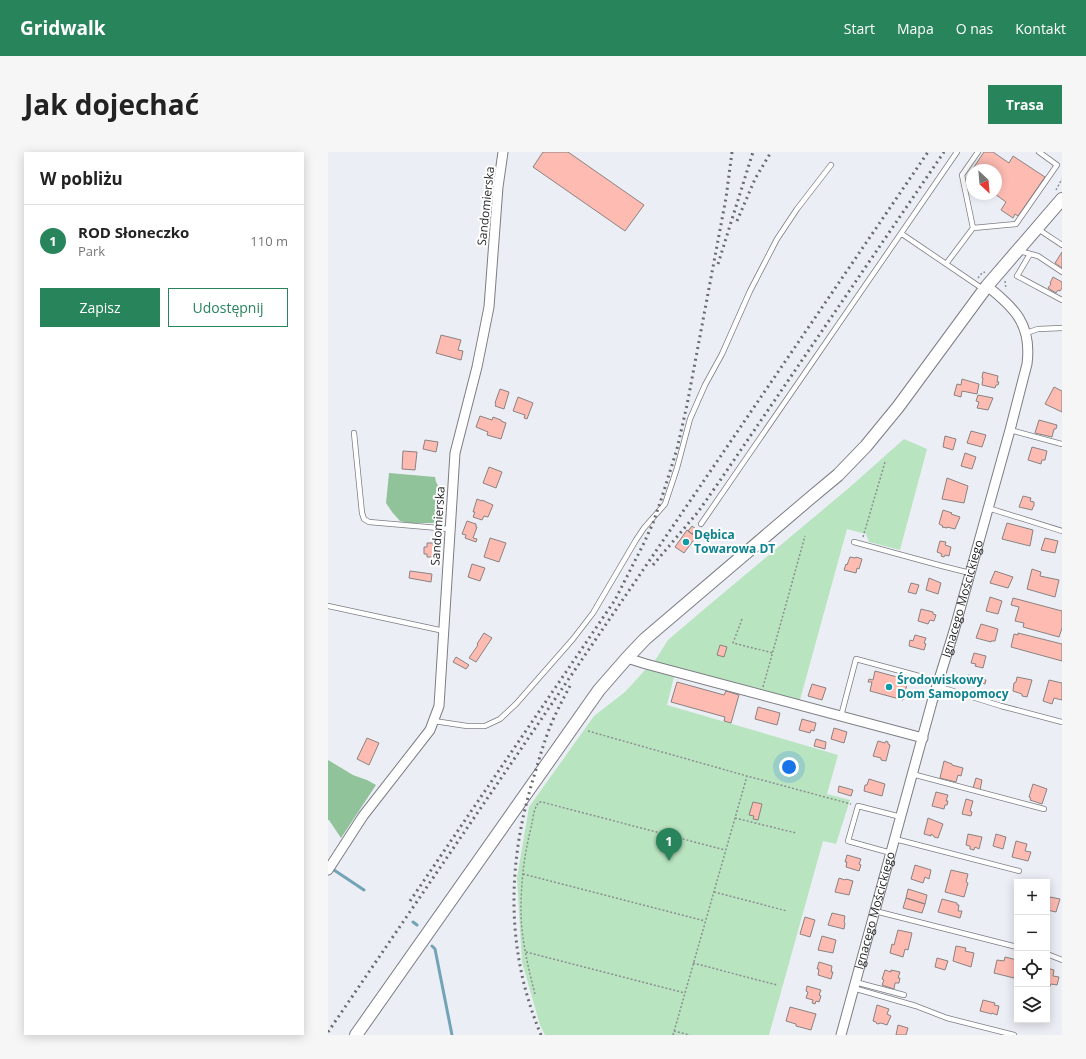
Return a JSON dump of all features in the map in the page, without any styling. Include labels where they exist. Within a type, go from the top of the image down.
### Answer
[{"type":"street","name":"Sandomierska","points":[[328,870],[363,816],[430,730],[439,706],[455,453],[477,367],[489,307],[498,187],[503,152]]},
{"type":"street","points":[[356,1035],[599,690],[645,639],[838,475],[866,446],[898,407],[985,288],[1062,199]]},
{"type":"street","name":"Ignacego Mościckiego","points":[[841,1035],[900,817],[970,573],[1027,364],[1028,355],[1026,332],[1023,324],[1016,312],[1001,297],[985,288]]},
{"type":"street","points":[[627,658],[923,738]]},
{"type":"lane","points":[[701,524],[957,152]]},
{"type":"lane","points":[[973,228],[962,175],[978,152]]},
{"type":"lane","points":[[946,264],[973,228],[1016,224],[1057,165],[1039,152]]},
{"type":"lane","points":[[434,721],[467,726],[485,726],[500,719],[516,704],[573,639],[593,613],[636,540],[644,528],[665,504],[677,468],[690,419],[705,385],[722,354],[750,291],[777,239],[797,209],[831,164]]},
{"type":"lane","points":[[1037,228],[1062,245]]},
{"type":"lane","points":[[902,234],[985,288]]},
{"type":"lane","points":[[1017,251],[1038,256],[1062,272]]},
{"type":"lane","points":[[1030,254],[1017,276],[1062,300]]},
{"type":"lane","points":[[1026,332],[1062,328]]},
{"type":"lane","points":[[1010,430],[1062,444]]},
{"type":"lane","points":[[354,433],[362,512],[364,518],[369,522],[450,529]]},
{"type":"lane","points":[[988,508],[1062,530]]},
{"type":"lane","points":[[854,542],[970,573]]},
{"type":"lane","points":[[328,606],[444,632]]},
{"type":"lane","points":[[841,716],[856,659],[919,676],[1001,706],[1062,722]]},
{"type":"lane","points":[[912,774],[1044,809]]},
{"type":"lane","points":[[891,853],[848,841],[858,806],[900,817]]},
{"type":"lane","points":[[895,839],[1019,871]]},
{"type":"lane","points":[[875,911],[1014,946]]},
{"type":"lane","points":[[1050,955],[1062,960]]},
{"type":"lane","points":[[854,985],[904,995]]},
{"type":"lane","points":[[854,985],[947,1018],[1014,1035]]},
{"type":"path","points":[[861,544],[885,462]]},
{"type":"path","points":[[761,695],[805,536]]},
{"type":"path","points":[[742,619],[733,643],[773,653]]},
{"type":"path","points":[[588,731],[858,806]]},
{"type":"path","points":[[673,1035],[747,776]]},
{"type":"path","points":[[535,994],[529,974],[525,952],[521,911],[523,874],[536,807],[539,802],[726,850]]},
{"type":"path","points":[[734,818],[796,833]]},
{"type":"path","points":[[523,874],[705,921]]},
{"type":"path","points":[[714,892],[787,910]]},
{"type":"path","points":[[525,952],[685,993]]},
{"type":"path","points":[[694,963],[777,984]]},
{"type":"path","points":[[674,1031],[690,1035]]},
{"type":"green space","points":[[904,439],[927,449],[900,550],[869,542],[866,534],[847,529],[800,700],[654,662],[668,640],[850,487]]},
{"type":"green space","points":[[389,473],[435,477],[444,497],[441,523],[409,523],[400,521],[386,503]]},
{"type":"green space","points":[[646,669],[674,677],[667,705],[838,755],[827,794],[850,800],[836,844],[823,841],[769,1035],[545,1035],[540,1025],[522,962],[517,878],[529,807],[594,716],[625,692]]},
{"type":"green space","points":[[328,760],[353,775],[376,785],[341,838],[328,820]]},
{"type":"building","points":[[543,152],[568,152],[644,205],[625,231],[533,167]]},
{"type":"building","points":[[984,152],[993,152],[1009,163],[1013,156],[1045,177],[1018,216],[1015,214],[1013,218],[1001,210],[1006,202],[1002,199],[1002,164],[976,164]]},
{"type":"building","points":[[1062,252],[1062,268],[1055,263]]},
{"type":"building","points":[[1053,277],[1062,282],[1062,288],[1056,293],[1048,288]]},
{"type":"building","points":[[441,335],[461,340],[458,350],[463,351],[461,360],[436,353]]},
{"type":"building","points":[[983,372],[998,376],[997,382],[999,382],[995,388],[982,385]]},
{"type":"building","points":[[962,379],[979,384],[977,394],[962,391],[961,397],[954,395],[957,384],[961,385]]},
{"type":"building","points":[[1054,387],[1062,391],[1062,412],[1045,404]]},
{"type":"building","points":[[500,389],[509,392],[504,409],[495,406]]},
{"type":"building","points":[[978,395],[993,398],[988,410],[977,408],[979,402],[976,401]]},
{"type":"building","points":[[518,397],[533,403],[527,419],[524,418],[525,415],[513,411]]},
{"type":"building","points":[[480,416],[492,420],[493,417],[506,423],[501,439],[487,435],[488,432],[476,427]]},
{"type":"building","points":[[1039,420],[1057,425],[1056,429],[1054,429],[1052,437],[1035,433]]},
{"type":"building","points":[[971,431],[986,435],[982,447],[967,443]]},
{"type":"building","points":[[945,436],[956,439],[953,450],[943,447]]},
{"type":"building","points":[[425,440],[438,442],[436,452],[423,449]]},
{"type":"building","points":[[1032,447],[1047,451],[1045,460],[1042,460],[1041,464],[1028,460]]},
{"type":"building","points":[[403,451],[417,452],[415,470],[402,469]]},
{"type":"building","points":[[965,453],[976,457],[972,469],[961,466]]},
{"type":"building","points":[[489,467],[502,472],[496,488],[483,483]]},
{"type":"building","points":[[947,478],[968,486],[964,503],[942,499]]},
{"type":"building","points":[[1023,496],[1031,498],[1030,501],[1034,502],[1032,510],[1019,507]]},
{"type":"building","points":[[477,499],[493,505],[488,517],[484,516],[482,520],[473,517]]},
{"type":"building","points":[[943,510],[960,517],[955,529],[942,527],[943,526],[939,524]]},
{"type":"building","points":[[467,521],[476,524],[477,527],[473,538],[477,539],[476,542],[465,538],[466,535],[462,534]]},
{"type":"building","points":[[1007,523],[1033,530],[1030,546],[1002,539]]},
{"type":"building","points":[[692,526],[696,529],[692,534],[688,531]]},
{"type":"building","name":"Dębica Towarowa DT","points":[[687,530],[696,537],[684,553],[675,547]]},
{"type":"building","points":[[490,538],[506,543],[499,562],[484,557]]},
{"type":"building","points":[[1045,538],[1058,541],[1055,553],[1041,550]]},
{"type":"building","points":[[940,541],[946,542],[945,545],[951,547],[949,556],[941,556],[942,554],[937,552]]},
{"type":"building","points":[[427,543],[439,543],[439,557],[427,557],[427,554],[424,554],[424,547],[427,547]]},
{"type":"building","points":[[850,557],[862,559],[856,573],[844,570]]},
{"type":"building","points":[[472,564],[485,568],[480,581],[468,577]]},
{"type":"building","points":[[1032,569],[1041,572],[1040,576],[1059,580],[1055,597],[1027,589]]},
{"type":"building","points":[[410,571],[432,574],[431,582],[409,578]]},
{"type":"building","points":[[995,571],[1013,577],[1008,588],[990,583]]},
{"type":"building","points":[[929,578],[941,583],[938,594],[926,590]]},
{"type":"building","points":[[911,583],[919,585],[916,594],[908,592]]},
{"type":"building","points":[[990,597],[1002,601],[998,614],[986,611]]},
{"type":"building","points":[[1013,598],[1062,611],[1062,628],[1059,637],[1023,627],[1024,623],[1015,621],[1019,607],[1011,605]]},
{"type":"building","points":[[921,609],[933,612],[933,614],[936,615],[934,621],[930,620],[928,624],[918,621]]},
{"type":"building","points":[[981,624],[998,629],[995,641],[991,642],[976,638]]},
{"type":"building","points":[[484,633],[492,638],[476,662],[469,658]]},
{"type":"building","points":[[1018,633],[1062,644],[1062,661],[1011,647],[1014,634],[1018,635]]},
{"type":"building","points":[[915,635],[926,638],[924,650],[909,646],[910,640],[913,641]]},
{"type":"building","points":[[720,645],[727,647],[724,657],[717,655]]},
{"type":"building","points":[[974,653],[986,656],[983,668],[975,666],[976,664],[971,663]]},
{"type":"building","points":[[456,657],[469,665],[466,669],[453,662]]},
{"type":"building","name":"Środowiskowy Dom Samopomocy","points":[[875,671],[908,680],[903,700],[870,691],[872,682],[868,682],[869,679],[873,680]]},
{"type":"building","points":[[968,675],[986,680],[985,684],[975,681],[974,685],[966,683]]},
{"type":"building","points":[[1017,677],[1032,680],[1027,697],[1013,691],[1014,683],[1016,682]]},
{"type":"building","points":[[1049,680],[1062,683],[1062,700],[1054,698],[1052,704],[1043,701]]},
{"type":"building","points":[[677,682],[724,695],[726,691],[739,695],[731,723],[724,721],[725,717],[671,702]]},
{"type":"building","points":[[812,684],[826,688],[822,700],[808,696]]},
{"type":"building","points":[[758,707],[780,713],[777,725],[755,719]]},
{"type":"building","points":[[802,719],[816,723],[814,731],[811,730],[810,733],[799,730]]},
{"type":"building","points":[[834,728],[847,732],[844,743],[831,739]]},
{"type":"building","points":[[367,738],[379,743],[369,765],[357,759]]},
{"type":"building","points":[[816,739],[826,742],[825,749],[814,746]]},
{"type":"building","points":[[878,741],[885,743],[886,741],[890,745],[886,761],[873,756]]},
{"type":"building","points":[[944,761],[963,768],[961,776],[958,775],[956,782],[940,778]]},
{"type":"building","points":[[976,778],[982,780],[980,790],[973,788]]},
{"type":"building","points":[[869,779],[885,784],[882,796],[864,791],[865,785],[867,785]]},
{"type":"building","points":[[1033,784],[1047,789],[1042,804],[1030,800],[1031,798],[1029,797]]},
{"type":"building","points":[[839,786],[853,790],[851,796],[838,792]]},
{"type":"building","points":[[936,792],[948,795],[946,801],[948,801],[947,805],[945,805],[944,809],[932,806]]},
{"type":"building","points":[[966,799],[973,801],[970,811],[972,812],[971,816],[962,814]]},
{"type":"building","points":[[753,802],[762,804],[758,820],[753,819],[754,816],[749,815]]},
{"type":"building","points":[[928,818],[943,824],[938,838],[931,834],[931,836],[924,834]]},
{"type":"building","points":[[968,834],[982,837],[979,849],[975,847],[974,850],[970,849],[970,846],[966,845]]},
{"type":"building","points":[[996,834],[1006,837],[1003,849],[993,846]]},
{"type":"building","points":[[1016,841],[1027,844],[1025,851],[1031,852],[1028,861],[1012,857]]},
{"type":"building","points":[[847,855],[861,859],[859,871],[846,867],[847,862],[845,862]]},
{"type":"building","points":[[915,865],[931,870],[929,879],[925,877],[923,883],[911,879]]},
{"type":"building","points":[[951,870],[968,874],[966,882],[968,883],[964,897],[945,892]]},
{"type":"building","points":[[839,878],[853,881],[849,895],[835,892]]},
{"type":"building","points":[[908,889],[927,895],[925,904],[906,898]]},
{"type":"building","points":[[1050,897],[1060,899],[1056,912],[1050,911]]},
{"type":"building","points":[[906,898],[925,904],[922,913],[903,908]]},
{"type":"building","points":[[942,899],[957,903],[957,905],[959,905],[958,911],[962,911],[960,918],[938,912]]},
{"type":"building","points":[[832,913],[845,916],[844,929],[828,925]]},
{"type":"building","points":[[805,917],[815,920],[810,937],[800,934]]},
{"type":"building","points":[[898,930],[912,933],[908,950],[905,949],[903,957],[890,953]]},
{"type":"building","points":[[822,936],[836,940],[833,953],[818,950]]},
{"type":"building","points":[[956,946],[966,948],[965,951],[974,953],[971,967],[953,961]]},
{"type":"building","points":[[1005,957],[1014,959],[1014,978],[994,973],[997,960],[1004,961]]},
{"type":"building","points":[[937,958],[948,961],[945,970],[935,967]]},
{"type":"building","points":[[819,962],[832,966],[831,972],[833,972],[831,979],[818,975],[819,969],[817,969]]},
{"type":"building","points":[[1050,969],[1054,970],[1053,976],[1059,977],[1057,985],[1051,984],[1050,986]]},
{"type":"building","points":[[885,970],[900,972],[898,978],[900,978],[899,983],[895,983],[894,989],[882,985]]},
{"type":"building","points":[[807,986],[821,990],[819,1002],[816,1001],[815,1004],[812,1003],[813,1000],[806,998],[808,992],[806,991]]},
{"type":"building","points":[[983,1000],[995,1003],[994,1005],[999,1006],[997,1015],[980,1011]]},
{"type":"building","points":[[877,1005],[889,1009],[887,1014],[891,1016],[887,1025],[881,1023],[877,1024],[873,1021]]},
{"type":"building","points":[[790,1007],[816,1014],[811,1030],[796,1026],[796,1024],[786,1021]]},
{"type":"building","points":[[898,1025],[908,1028],[906,1035],[896,1035]]},
{"type":"waterway","points":[[331,868],[364,890]]},
{"type":"waterway","points":[[413,922],[417,925]]},
{"type":"waterway","points":[[432,946],[435,949],[452,1035]]},
{"type":"railway","points":[[410,901],[615,600],[653,523],[677,449],[687,405],[726,198],[732,152]]},
{"type":"railway","points":[[718,264],[753,152]]},
{"type":"railway","points":[[737,221],[755,179],[771,152]]},
{"type":"railway","points":[[328,1032],[928,152]]},
{"type":"railway","points":[[653,565],[698,512],[944,152]]},
{"type":"railway","points":[[541,1035],[529,1003],[521,970],[516,938],[514,905],[515,872],[519,839],[526,806],[544,742],[550,726],[570,686]]},
{"type":"place","name":"Dębica Towarowa DT","points":[[686,542]]},
{"type":"place","name":"Środowiskowy Dom Samopomocy","points":[[889,687]]},
{"type":"place","name":"ROD Słoneczko","points":[[669,861]]}]
